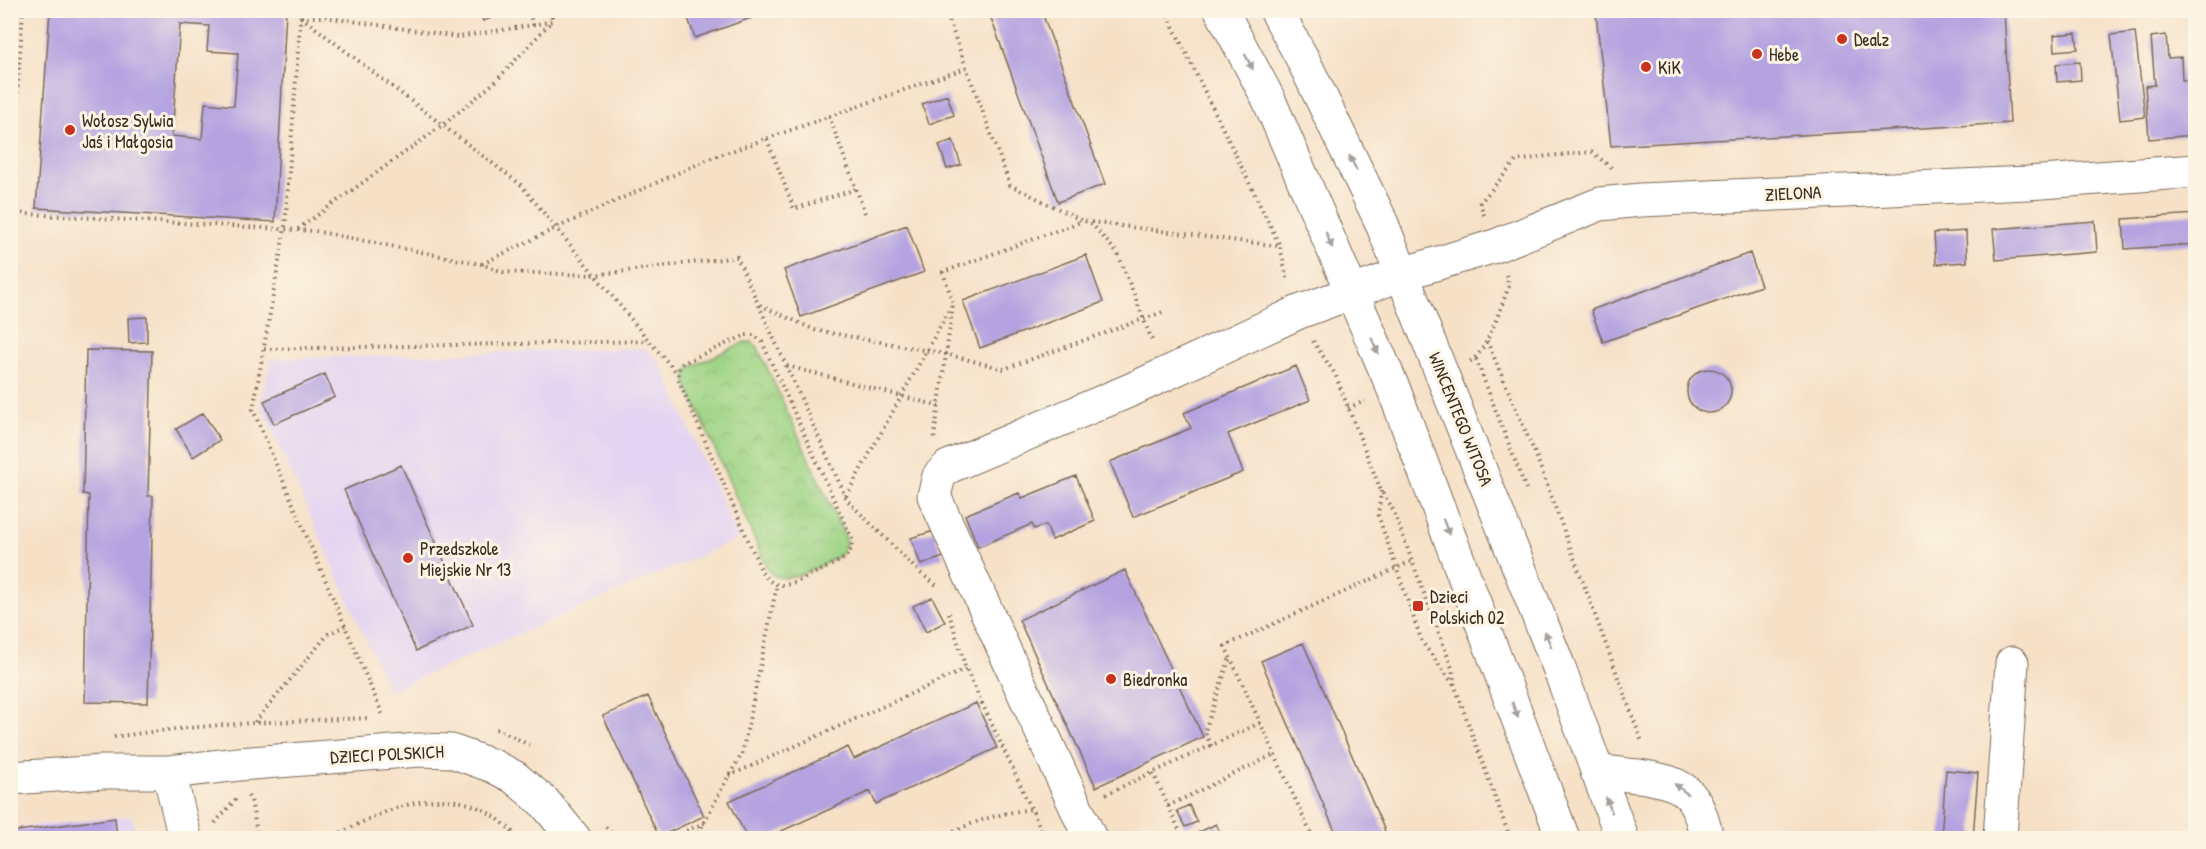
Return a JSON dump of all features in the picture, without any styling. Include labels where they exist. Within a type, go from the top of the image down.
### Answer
[{"type":"main road","points":[[1221,10],[1268,98],[1394,390],[1563,838]]},
{"type":"main road","name":"WINCENTEGO WITOSA","points":[[1276,10],[1302,58],[1380,219],[1558,665],[1622,838]]},
{"type":"main road","name":"ZIELONA","points":[[939,476],[948,467],[1164,375],[1299,312],[1402,274],[1495,246],[1600,204],[1641,200],[2028,183],[2196,171]]},
{"type":"main road","points":[[939,476],[934,496],[1090,838]]},
{"type":"main road","points":[[2000,838],[2012,663]]},
{"type":"main road","name":"DZIECI POLSKICH","points":[[10,778],[103,772],[169,772],[239,764],[419,750],[451,751],[484,762],[514,777],[545,803],[574,838]]},
{"type":"main road","points":[[169,772],[185,838]]},
{"type":"main road","points":[[1597,772],[1617,772],[1654,778],[1683,787],[1700,810],[1707,838]]},
{"type":"path","points":[[10,201],[23,10]]},
{"type":"path","points":[[301,10],[285,227],[253,410],[384,718]]},
{"type":"path","points":[[528,10],[533,25]]},
{"type":"path","points":[[297,230],[443,126],[495,82],[552,21],[551,10]]},
{"type":"path","points":[[945,10],[1010,186],[1091,223],[1280,246]]},
{"type":"path","points":[[1165,10],[1280,246],[1289,291],[1310,337],[1335,374],[1381,490],[1392,507],[1452,668],[1455,687],[1510,838]]},
{"type":"path","points":[[301,17],[325,17],[458,37],[552,21]]},
{"type":"path","points":[[301,17],[521,185],[678,374]]},
{"type":"path","points":[[481,264],[709,159],[966,68]]},
{"type":"path","points":[[829,116],[865,213]]},
{"type":"path","points":[[767,139],[794,209],[856,189]]},
{"type":"path","points":[[10,213],[285,227],[481,264],[503,272],[595,275],[737,256],[846,496],[919,572],[942,590],[944,562],[960,555]]},
{"type":"path","points":[[939,476],[932,457],[953,303],[943,272],[1083,221]]},
{"type":"path","points":[[1091,223],[1118,254],[1164,375]]},
{"type":"path","points":[[846,496],[953,303]]},
{"type":"path","points":[[759,304],[815,330],[927,350],[1004,369],[1166,311]]},
{"type":"path","points":[[746,335],[754,335],[762,342],[852,538],[852,548],[845,558],[791,584],[777,584],[767,579],[762,572],[678,379],[679,367],[683,363],[746,335]]},
{"type":"path","points":[[1487,340],[1537,458],[1654,778]]},
{"type":"path","points":[[264,349],[649,341]]},
{"type":"path","points":[[787,366],[939,406]]},
{"type":"path","points":[[1381,490],[1378,515],[1422,642],[1455,687]]},
{"type":"path","points":[[1313,838],[1225,646],[1412,561]]},
{"type":"path","points":[[696,838],[742,754],[777,584]]},
{"type":"path","points":[[949,613],[966,669],[1045,838]]},
{"type":"path","points":[[254,722],[328,634],[345,626]]},
{"type":"path","points":[[1211,746],[1205,731],[1230,657]]},
{"type":"path","points":[[728,777],[966,669]]},
{"type":"path","points":[[1076,808],[1260,723]]},
{"type":"path","points":[[1168,806],[1275,754]]},
{"type":"path","points":[[1153,773],[1183,838]]},
{"type":"path","points":[[244,789],[251,800],[258,838]]},
{"type":"path","points":[[330,838],[382,813],[429,799],[452,799],[483,809],[518,838]]},
{"type":"path","points":[[937,838],[991,816],[1032,809]]},
{"type":"path","points":[[669,838],[706,821]]},
{"type":"shaded area","points":[[645,348],[660,362],[738,539],[389,691],[260,404],[271,359]]},
{"type":"shaded area","points":[[132,816],[137,838],[11,838],[10,828]]},
{"type":"green space","points":[[745,342],[751,342],[757,346],[845,537],[846,544],[841,555],[793,577],[774,576],[768,570],[686,383],[686,372],[693,366]]},
{"type":"building","points":[[50,10],[286,10],[275,222],[36,208]],"holes":[[[180,24],[209,26],[207,51],[238,53],[234,106],[205,103],[202,139],[172,136]]]},
{"type":"building","points":[[478,10],[511,10],[511,11],[483,21]]},
{"type":"building","points":[[685,10],[771,10],[771,11],[695,38]]},
{"type":"building","points":[[988,10],[1041,10],[1105,184],[1058,202]]},
{"type":"building","points":[[1654,10],[2004,10],[2010,123],[1611,146],[1596,14]]},
{"type":"building","points":[[2135,32],[2145,117],[2120,120],[2111,35]]},
{"type":"building","points":[[2076,33],[2078,49],[2055,51],[2054,35]]},
{"type":"building","points":[[2166,35],[2168,58],[2181,57],[2182,80],[2191,80],[2195,135],[2149,139],[2145,86],[2155,85],[2151,37]]},
{"type":"building","points":[[2080,62],[2081,80],[2057,82],[2056,64]]},
{"type":"building","points":[[947,95],[954,115],[929,124],[922,104]]},
{"type":"building","points":[[953,140],[961,165],[947,169],[939,145]]},
{"type":"building","points":[[2196,214],[2196,244],[2125,249],[2123,219]]},
{"type":"building","points":[[2095,221],[2097,252],[1996,260],[1993,229]]},
{"type":"building","points":[[907,225],[924,272],[801,317],[784,270]]},
{"type":"building","points":[[1966,231],[1967,262],[1936,264],[1934,233]]},
{"type":"building","points":[[1750,253],[1761,286],[1603,342],[1591,310]]},
{"type":"building","points":[[1086,255],[1103,302],[980,348],[963,301]]},
{"type":"building","points":[[147,317],[147,342],[129,343],[128,318]]},
{"type":"building","points":[[86,350],[152,351],[148,496],[153,496],[148,703],[85,702],[89,495],[83,494]]},
{"type":"building","points":[[1296,366],[1310,400],[1228,434],[1243,472],[1133,517],[1110,462],[1191,428],[1184,413]]},
{"type":"building","points":[[1709,369],[1718,370],[1725,375],[1730,382],[1730,400],[1725,407],[1718,412],[1709,413],[1700,412],[1693,407],[1688,400],[1687,391],[1688,382],[1693,375],[1700,370]]},
{"type":"building","points":[[325,374],[335,397],[274,424],[264,401]]},
{"type":"building","points":[[203,413],[220,440],[193,457],[176,429]]},
{"type":"building","name":"Przedszkole Miejskie Nr 13","points":[[401,465],[473,625],[416,651],[344,490]]},
{"type":"building","points":[[1076,476],[1095,521],[1052,540],[1046,525],[1034,529],[1032,524],[978,547],[965,515],[1019,493],[1022,498]]},
{"type":"building","points":[[934,531],[943,557],[921,565],[911,538]]},
{"type":"building","name":"Biedronka","points":[[1125,570],[1203,737],[1096,787],[1019,620]]},
{"type":"building","points":[[932,597],[945,622],[926,632],[913,606]]},
{"type":"building","points":[[1303,643],[1388,838],[1338,838],[1261,661]]},
{"type":"building","points":[[648,696],[704,816],[659,837],[603,716]]},
{"type":"building","points":[[976,703],[997,748],[876,804],[870,791],[766,838],[747,838],[729,801],[848,747],[854,759]]},
{"type":"building","points":[[1946,770],[1978,773],[1973,838],[1941,838]]},
{"type":"building","points":[[1189,805],[1197,822],[1185,827],[1177,811]]},
{"type":"building","points":[[115,818],[117,838],[10,838],[10,832]]},
{"type":"building","points":[[1216,824],[1223,838],[1195,838],[1193,835]]},
{"type":"building","points":[[445,831],[448,838],[428,838]]},
{"type":"place","name":"Dealz","points":[[1842,39]]},
{"type":"place","name":"Hebe","points":[[1757,54]]},
{"type":"place","name":"KiK","points":[[1646,67]]},
{"type":"place","name":"Wołosz Sylwia Jaś i Małgosia","points":[[70,130]]},
{"type":"place","name":"Przedszkole Miejskie Nr 13","points":[[408,558]]},
{"type":"place","name":"Dzieci Polskich 02","points":[[1418,606]]},
{"type":"place","name":"Biedronka","points":[[1111,679]]}]
